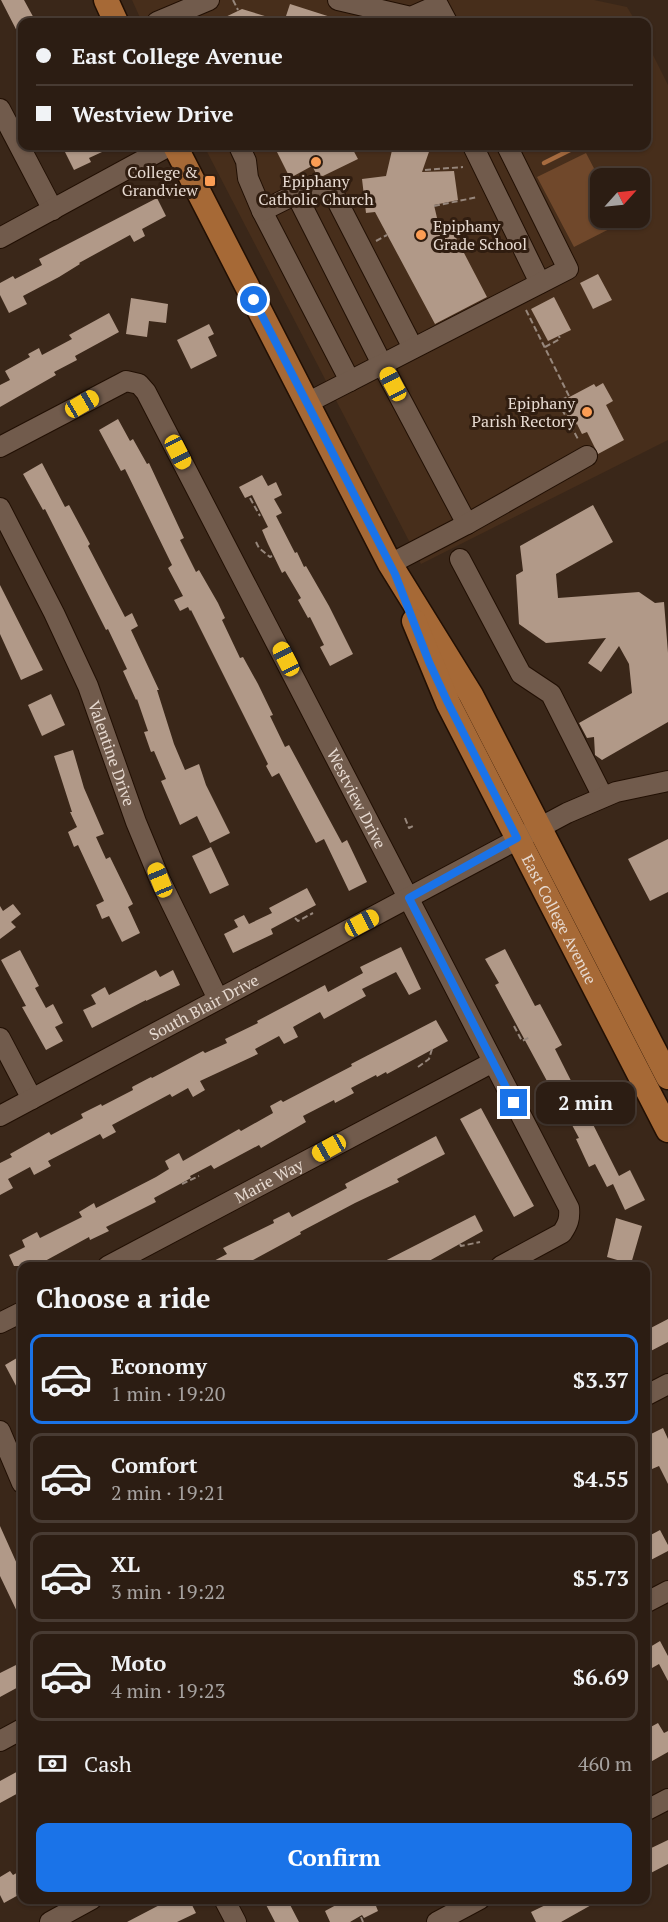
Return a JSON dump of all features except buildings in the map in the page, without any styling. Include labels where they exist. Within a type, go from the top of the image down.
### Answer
[{"type":"main road","points":[[106,0],[114,18]]},
{"type":"main road","name":"East College Avenue","points":[[177,150],[393,569],[444,693],[668,1130]]},
{"type":"main road","name":"East College Avenue","points":[[393,569],[471,695],[668,1077]]},
{"type":"street","points":[[177,18],[209,0]]},
{"type":"street","points":[[338,0],[405,18]]},
{"type":"street","points":[[415,18],[438,5],[445,18]]},
{"type":"street","points":[[0,109],[18,143]]},
{"type":"street","points":[[22,150],[53,210]]},
{"type":"street","points":[[0,238],[162,150]]},
{"type":"street","points":[[241,150],[246,161],[248,178],[262,212],[350,381]]},
{"type":"street","points":[[475,150],[540,283]]},
{"type":"street","points":[[307,403],[567,269],[509,150]]},
{"type":"street","points":[[262,212],[312,186],[332,191],[413,348]]},
{"type":"street","points":[[294,195],[467,524]]},
{"type":"street","name":"Westview Drive","points":[[0,447],[126,381],[139,384],[157,410],[569,1208],[569,1222],[561,1233],[509,1262]]},
{"type":"street","points":[[393,569],[587,456]]},
{"type":"street","name":"Valentine Drive","points":[[0,508],[54,613],[88,686],[136,822],[160,880],[218,999]]},
{"type":"street","points":[[460,559],[521,674],[551,694],[603,797]]},
{"type":"street","name":"South Blair Drive","points":[[0,1116],[517,838],[603,797],[636,786],[668,781]]},
{"type":"street","points":[[0,1038],[32,1099]]},
{"type":"street","name":"Marie Way","points":[[116,1262],[493,1062]]},
{"type":"street","points":[[0,1323],[18,1314]]},
{"type":"street","points":[[650,1393],[668,1384]]},
{"type":"street","points":[[0,1431],[18,1474]]},
{"type":"street","points":[[650,1600],[668,1591]]},
{"type":"street","points":[[0,1741],[18,1731]]},
{"type":"street","points":[[650,1808],[668,1799]]},
{"type":"street","points":[[50,1922],[83,1904]]},
{"type":"street","points":[[227,1904],[236,1922]]},
{"type":"street","points":[[436,1922],[470,1904]]},
{"type":"path","points":[[233,0],[238,10]]},
{"type":"path","points":[[426,170],[463,167]]},
{"type":"path","points":[[434,206],[477,197]]},
{"type":"path","points":[[530,317],[569,396],[558,402],[576,435]]},
{"type":"path","points":[[545,347],[560,339],[559,336]]},
{"type":"path","points":[[250,498],[260,516]]},
{"type":"path","points":[[256,542],[259,548],[270,557],[272,556]]},
{"type":"path","points":[[405,818],[409,828],[415,825]]},
{"type":"path","points":[[295,918],[298,921],[313,913]]},
{"type":"path","points":[[514,1026],[522,1041],[530,1037]]},
{"type":"path","points":[[418,1067],[429,1059],[432,1049]]},
{"type":"path","points":[[182,1184],[199,1176]]},
{"type":"path","points":[[460,1244],[461,1246],[480,1242]]},
{"type":"path","points":[[362,1917],[363,1922]]},
{"type":"shaded area","points":[[132,0],[594,0],[627,7],[634,18],[140,18]]},
{"type":"shaded area","points":[[651,51],[668,85],[668,440],[421,564],[206,150],[651,150]]},
{"type":"shaded area","points":[[586,153],[594,168],[590,168],[590,228],[611,228],[574,247],[537,177]]},
{"type":"waterway","points":[[544,163],[570,150]]},
{"type":"place","name":"Epiphany Catholic Church","points":[[316,162]]},
{"type":"place","name":"College & Grandview","points":[[210,181]]},
{"type":"place","name":"Epiphany Grade School","points":[[421,235]]},
{"type":"place","name":"Epiphany Parish Rectory","points":[[587,412]]},
{"type":"route","points":[[254,300],[395,574],[429,662],[517,838],[409,898],[514,1103]]}]
